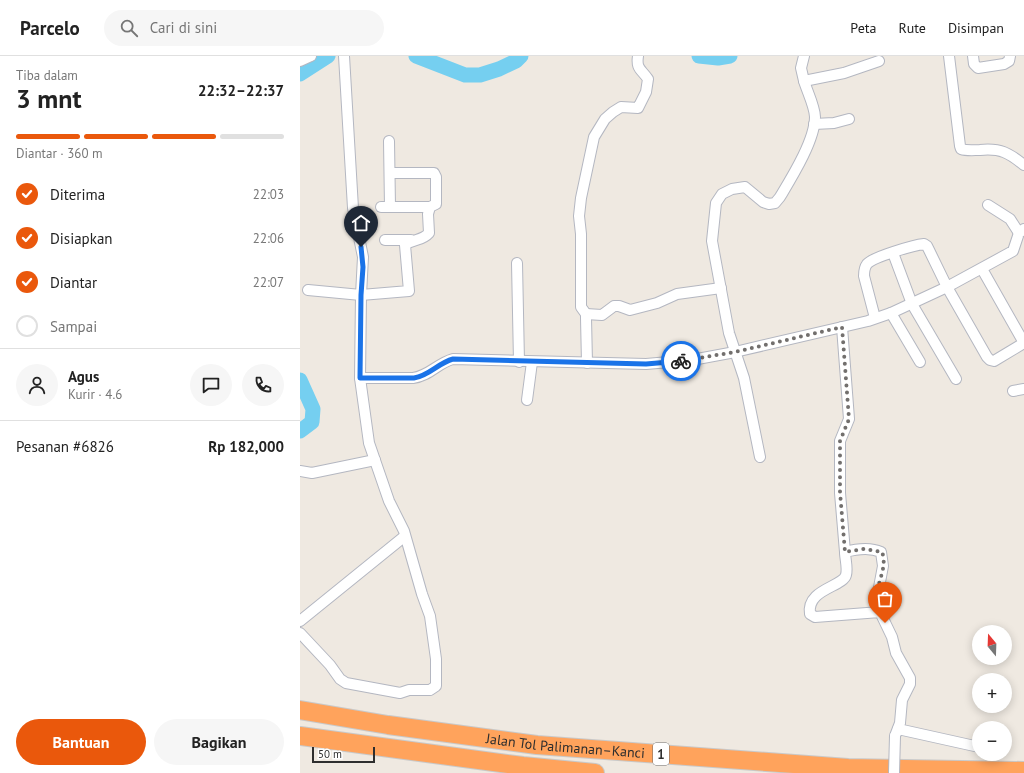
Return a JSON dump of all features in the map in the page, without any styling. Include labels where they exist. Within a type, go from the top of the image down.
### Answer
[{"type":"highway","name":"Jalan Tol Palimanan–Kanci","points":[[300,710],[388,725],[544,745],[848,768],[1024,771]]},
{"type":"highway","name":"Jalan Tol Palimanan–Kanci","points":[[300,736],[523,766],[595,773]]},
{"type":"street","points":[[300,61],[311,56]]},
{"type":"street","points":[[587,363],[586,314],[581,307],[581,234],[579,216],[581,198],[595,134],[606,119],[621,107],[638,108],[646,92],[648,79],[638,67],[638,56]]},
{"type":"street","points":[[760,457],[744,378],[729,333],[714,258],[712,242],[716,203],[722,194],[732,189],[745,187],[763,202],[769,204],[775,203],[785,190],[805,153],[814,124],[815,115],[801,68],[804,56]]},
{"type":"street","points":[[949,56],[960,146],[962,150],[971,151],[998,149],[1024,165]]},
{"type":"street","points":[[973,56],[974,64],[978,68],[1004,64],[1009,61],[1010,56]]},
{"type":"street","points":[[300,633],[340,679],[346,683],[400,692],[409,690],[430,690],[435,688],[437,684],[436,659],[430,616],[405,536],[389,501],[369,444],[360,378],[363,257],[353,208],[344,60]]},
{"type":"street","points":[[804,81],[844,73],[879,61]]},
{"type":"street","points":[[814,124],[834,123],[849,119]]},
{"type":"street","points":[[389,141],[391,173],[386,207],[430,207],[436,204],[434,173],[391,173]]},
{"type":"street","points":[[360,378],[421,377],[446,361],[453,359],[519,362],[646,364],[692,360],[735,352],[875,318],[891,313],[947,288],[1012,251],[1021,231],[1010,219],[988,205]]},
{"type":"street","points":[[385,240],[411,240],[422,238],[429,233],[428,214],[430,207]]},
{"type":"street","points":[[308,290],[361,295],[409,291],[406,245],[411,240]]},
{"type":"street","points":[[875,318],[864,276],[864,270],[867,264],[873,260],[924,244],[927,246],[947,288],[987,357],[994,361],[1024,343],[982,269]]},
{"type":"street","points":[[893,253],[912,304],[956,379]]},
{"type":"street","points":[[517,263],[519,362]]},
{"type":"street","points":[[586,314],[602,315],[614,306],[619,306],[630,310],[657,303],[677,294],[721,288]]},
{"type":"street","points":[[891,313],[920,362]]},
{"type":"street","points":[[842,327],[849,419],[840,441],[840,492],[846,575],[844,579],[823,590],[810,602],[810,614],[815,617],[880,612]]},
{"type":"street","points":[[527,400],[532,362]]},
{"type":"street","points":[[1013,391],[1024,389]]},
{"type":"street","points":[[300,471],[312,473],[375,460]]},
{"type":"street","points":[[300,621],[405,536]]},
{"type":"street","points":[[845,552],[864,549],[882,552],[884,566],[877,598],[880,612],[892,637],[896,653],[910,678],[910,684],[902,700],[900,723],[897,732],[894,773]]},
{"type":"street","points":[[897,732],[972,746]]},
{"type":"waterway","points":[[300,74],[328,56]]},
{"type":"waterway","points":[[416,56],[465,75],[480,75],[499,69],[516,61],[521,56]]},
{"type":"waterway","points":[[699,56],[718,58],[730,56]]},
{"type":"waterway","points":[[300,380],[313,409],[312,422],[300,431]]},
{"type":"way so far","points":[[681,361],[735,352],[842,327],[849,419],[840,441],[840,492],[845,552],[864,549],[882,552],[884,566],[878,587],[877,598],[880,612],[885,623]]},
{"type":"route","points":[[361,247],[363,267],[361,295],[360,378],[421,377],[446,361],[453,359],[646,364],[681,361]]}]
